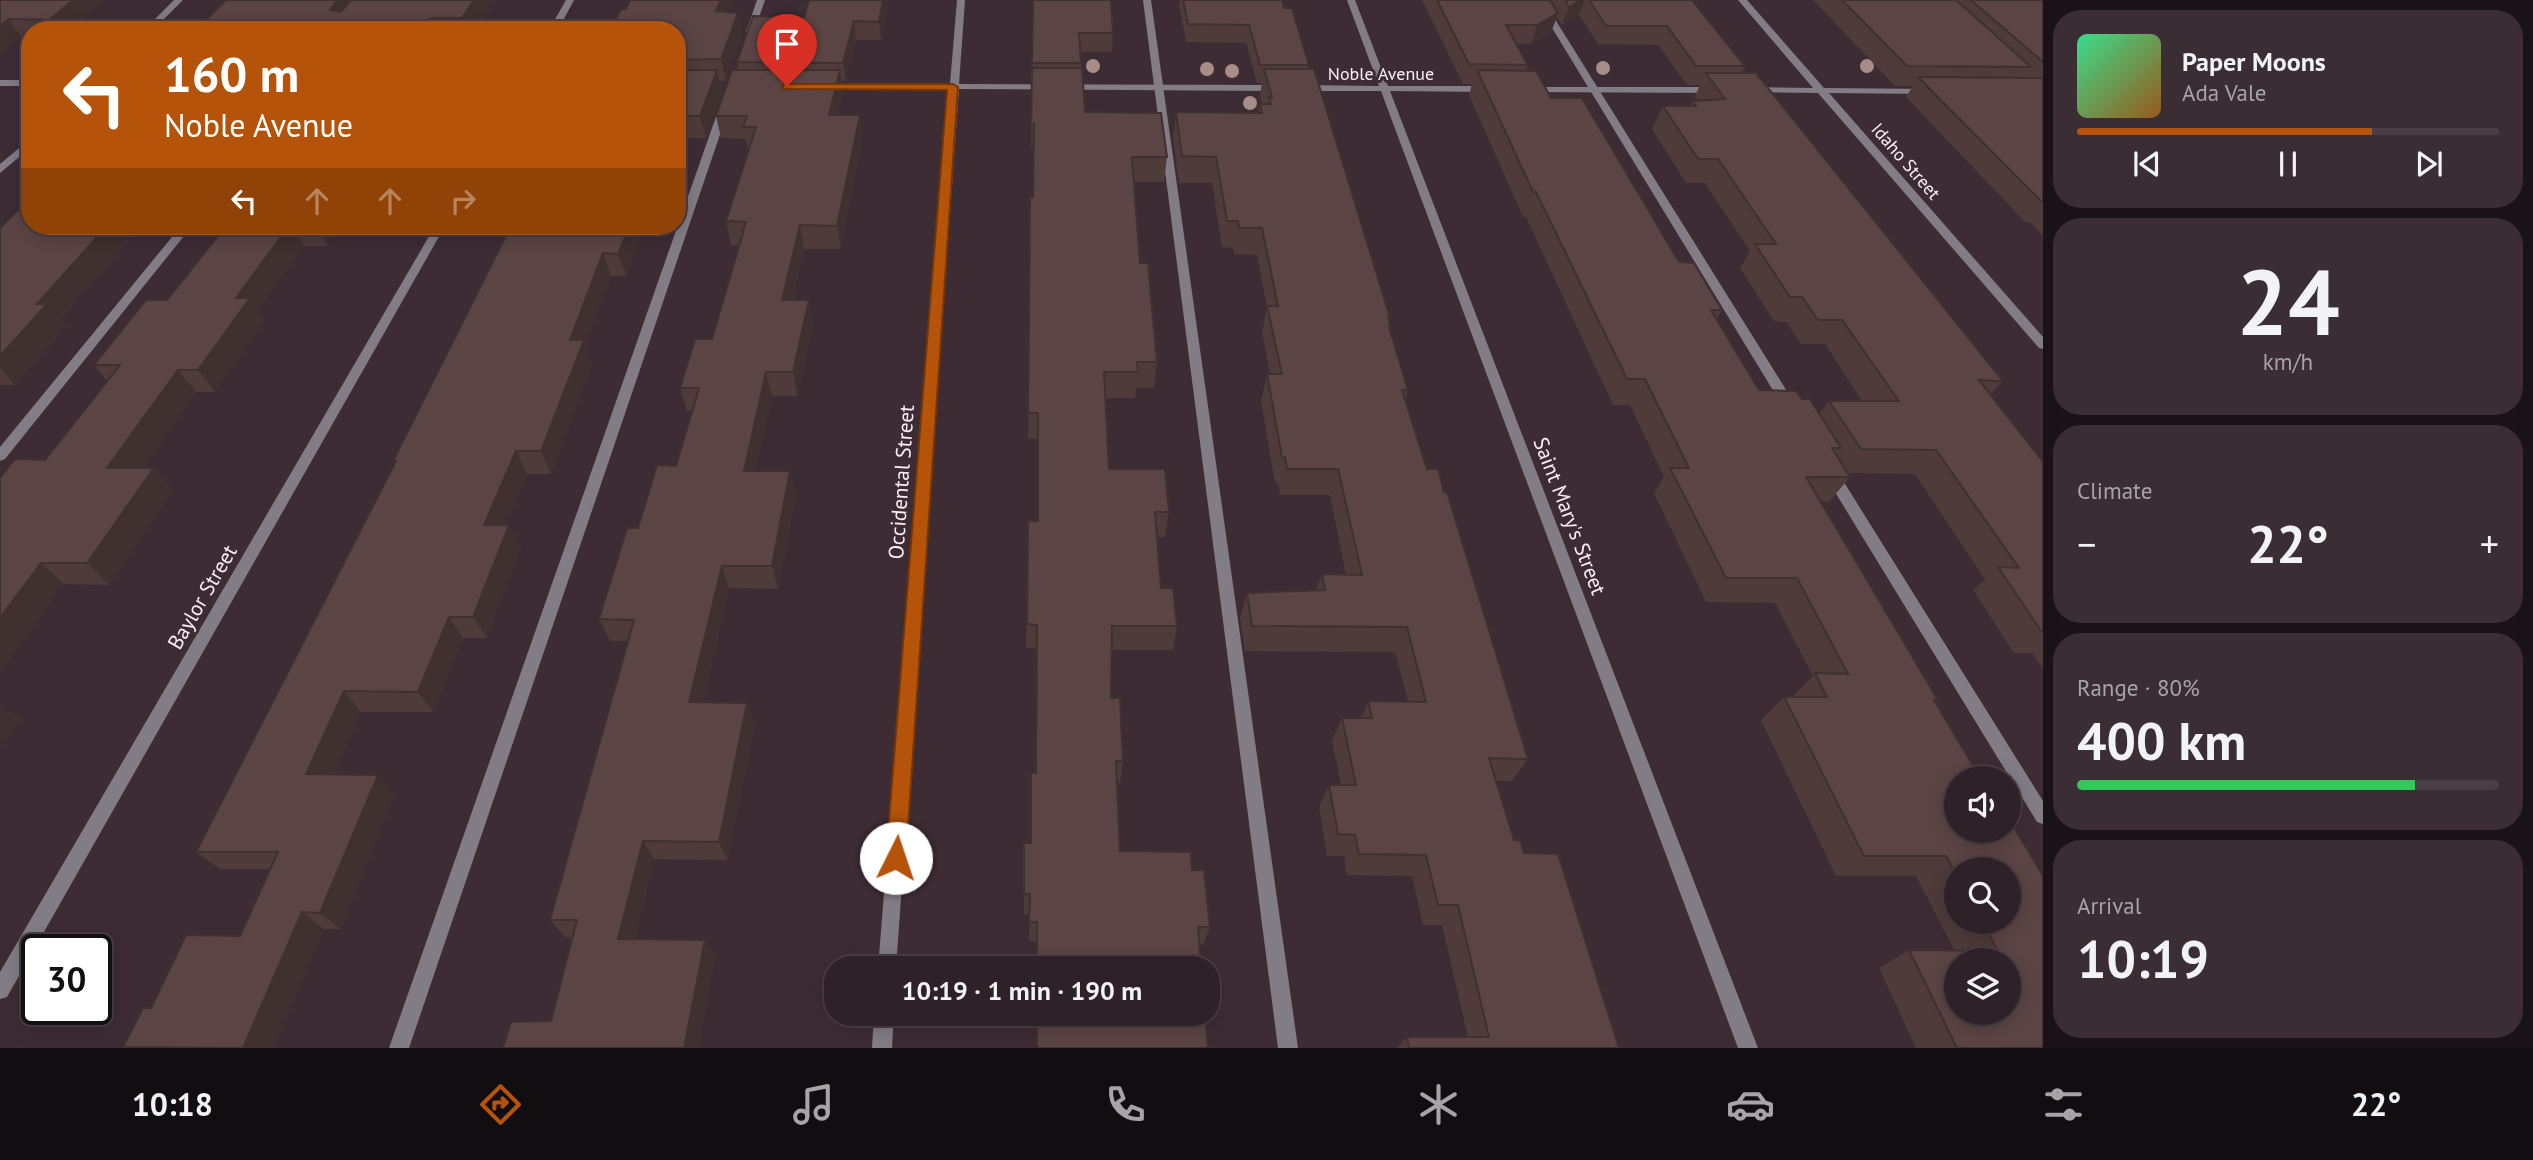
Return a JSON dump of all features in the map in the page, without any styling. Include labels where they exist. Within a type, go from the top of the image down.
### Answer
[{"type":"street","points":[[157,21],[179,0]]},
{"type":"street","points":[[558,21],[570,0]]},
{"type":"street","points":[[744,49],[761,0]]},
{"type":"street","name":"Occidental Street","points":[[888,956],[961,0]]},
{"type":"street","points":[[1147,0],[1288,1048]]},
{"type":"street","name":"Saint Mary's Street","points":[[1351,0],[1748,1048]]},
{"type":"street","points":[[1539,0],[1800,423]]},
{"type":"street","name":"Idaho Street","points":[[1742,0],[2043,345]]},
{"type":"street","points":[[0,83],[21,83]]},
{"type":"street","name":"Noble Avenue","points":[[815,86],[1497,89]]},
{"type":"street","points":[[1524,89],[1727,90]]},
{"type":"street","points":[[1741,90],[1939,91]]},
{"type":"street","points":[[686,218],[727,99]]},
{"type":"street","points":[[0,170],[21,150]]},
{"type":"street","points":[[0,456],[180,235]]},
{"type":"street","name":"Baylor Street","points":[[0,990],[435,235]]},
{"type":"street","points":[[400,1048],[680,235]]},
{"type":"street","points":[[1822,459],[2043,816]]},
{"type":"street","points":[[881,1048],[883,1026]]},
{"type":"building","points":[[0,0],[73,0],[49,20],[9,19],[0,26]]},
{"type":"building","points":[[226,0],[337,0],[330,10],[341,12],[351,0],[474,0],[462,18],[432,18],[425,21],[205,21]]},
{"type":"building","points":[[630,0],[721,0],[716,11],[738,13],[721,59],[686,60],[686,21],[615,21],[621,9],[626,9]]},
{"type":"building","points":[[809,0],[883,0],[879,22],[854,21],[843,63],[737,62],[753,16],[804,17]]},
{"type":"building","points":[[1033,0],[1111,0],[1113,33],[1079,33],[1081,63],[1032,63]]},
{"type":"building","points":[[1183,0],[1282,0],[1284,8],[1292,8],[1309,65],[1260,65],[1249,25],[1188,24]]},
{"type":"building","points":[[1437,0],[1550,0],[1558,13],[1537,25],[1506,25],[1528,65],[1469,64]]},
{"type":"building","points":[[1565,0],[1580,0],[1569,7]]},
{"type":"building","points":[[1589,0],[1692,0],[1745,66],[1696,66],[1667,26],[1606,26]]},
{"type":"building","points":[[1842,0],[1956,0],[2031,67],[1907,66]]},
{"type":"building","points":[[1971,0],[2043,0],[2043,62]]},
{"type":"building","points":[[1032,68],[1082,68],[1085,112],[1161,113],[1167,157],[1132,157],[1140,263],[1148,263],[1157,362],[1137,362],[1138,372],[1104,372],[1109,469],[1165,469],[1169,512],[1155,512],[1161,588],[1173,588],[1177,626],[1112,626],[1111,698],[1120,698],[1123,761],[1116,761],[1120,851],[1191,852],[1192,870],[1204,870],[1210,927],[1198,927],[1200,956],[1037,956],[1037,922],[1029,922],[1030,894],[1024,894],[1024,843],[1031,843],[1031,773],[1036,773],[1037,625],[1027,624],[1028,521],[1038,521],[1038,413],[1028,413],[1030,197],[1033,197],[1034,124],[1031,124]]},
{"type":"building","points":[[1264,69],[1314,69],[1388,311],[1390,330],[1408,390],[1402,390],[1427,469],[1438,469],[1444,492],[1447,492],[1528,759],[1489,758],[1514,840],[1520,840],[1524,853],[1558,854],[1619,1048],[1409,1048],[1407,1037],[1489,1037],[1458,905],[1438,905],[1426,855],[1359,854],[1355,835],[1338,834],[1329,785],[1356,785],[1342,718],[1372,718],[1368,701],[1426,702],[1407,627],[1252,626],[1247,593],[1325,590],[1322,574],[1362,575],[1338,469],[1287,469],[1285,457],[1282,457],[1267,374],[1282,374],[1267,306],[1278,306],[1262,228],[1239,228],[1238,221],[1227,221],[1216,157],[1182,156],[1176,112],[1262,113],[1260,104],[1271,104],[1269,97],[1272,97]]},
{"type":"building","points":[[686,70],[717,70],[700,116],[686,116]]},
{"type":"building","points":[[732,70],[840,70],[829,115],[860,115],[837,226],[800,225],[782,300],[809,300],[793,372],[766,372],[744,471],[790,471],[772,566],[722,566],[689,702],[747,703],[719,842],[643,841],[618,939],[705,940],[684,1048],[503,1048],[511,1022],[551,1021],[577,920],[550,920],[634,620],[599,619],[627,528],[638,528],[657,465],[676,466],[699,388],[680,388],[695,339],[712,339],[746,222],[726,221],[756,127],[743,127],[747,116],[716,116]]},
{"type":"building","points":[[1477,70],[1536,71],[1551,98],[1582,98],[1679,262],[1694,263],[1722,310],[1711,310],[1759,390],[1796,391],[1802,399],[1810,399],[1841,448],[1832,448],[1850,477],[1806,477],[1938,700],[1934,700],[1973,766],[1944,766],[1944,843],[2021,843],[2021,839],[2043,876],[2043,1048],[1957,1048],[1946,1025],[2021,1025],[2021,948],[1996,948],[1989,934],[2021,934],[2021,857],[1864,856],[1784,697],[1827,697],[1815,673],[1848,674],[1797,578],[1726,578],[1670,468],[1689,468],[1645,379],[1627,379],[1536,192],[1533,192]]},
{"type":"building","points":[[1706,73],[1756,73],[2003,381],[1979,380],[2043,462],[2043,631],[1998,567],[2019,568],[1936,450],[1861,449],[1829,401],[1899,401],[1842,320],[1818,320],[1802,297],[1790,297],[1755,244],[1776,244],[1718,159],[1698,159],[1663,106],[1696,106],[1692,101],[1725,99]]},
{"type":"building","points":[[1918,77],[2043,78],[2043,202],[2042,202]]},
{"type":"building","points":[[21,207],[21,235],[99,235],[37,304],[47,304],[0,356],[0,228]]},
{"type":"building","points":[[219,235],[282,235],[236,298],[250,298],[198,370],[178,370],[107,468],[154,468],[87,563],[41,563],[0,618],[0,478],[15,459],[45,460],[120,365],[94,365],[146,300],[167,300]]},
{"type":"building","points":[[506,235],[626,235],[618,254],[603,253],[570,340],[584,340],[541,451],[516,451],[484,525],[509,525],[473,617],[449,617],[418,692],[344,691],[306,774],[378,775],[320,913],[302,912],[243,1048],[123,1047],[143,1008],[151,1008],[186,935],[240,936],[278,852],[196,852],[396,461],[393,461]]},
{"type":"building","points":[[1909,950],[1944,950],[1944,1021]]},
{"type":"building","points":[[1037,1026],[1206,1026],[1208,1048],[1037,1048]]},
{"type":"route","points":[[787,86],[953,87],[896,858]]}]
